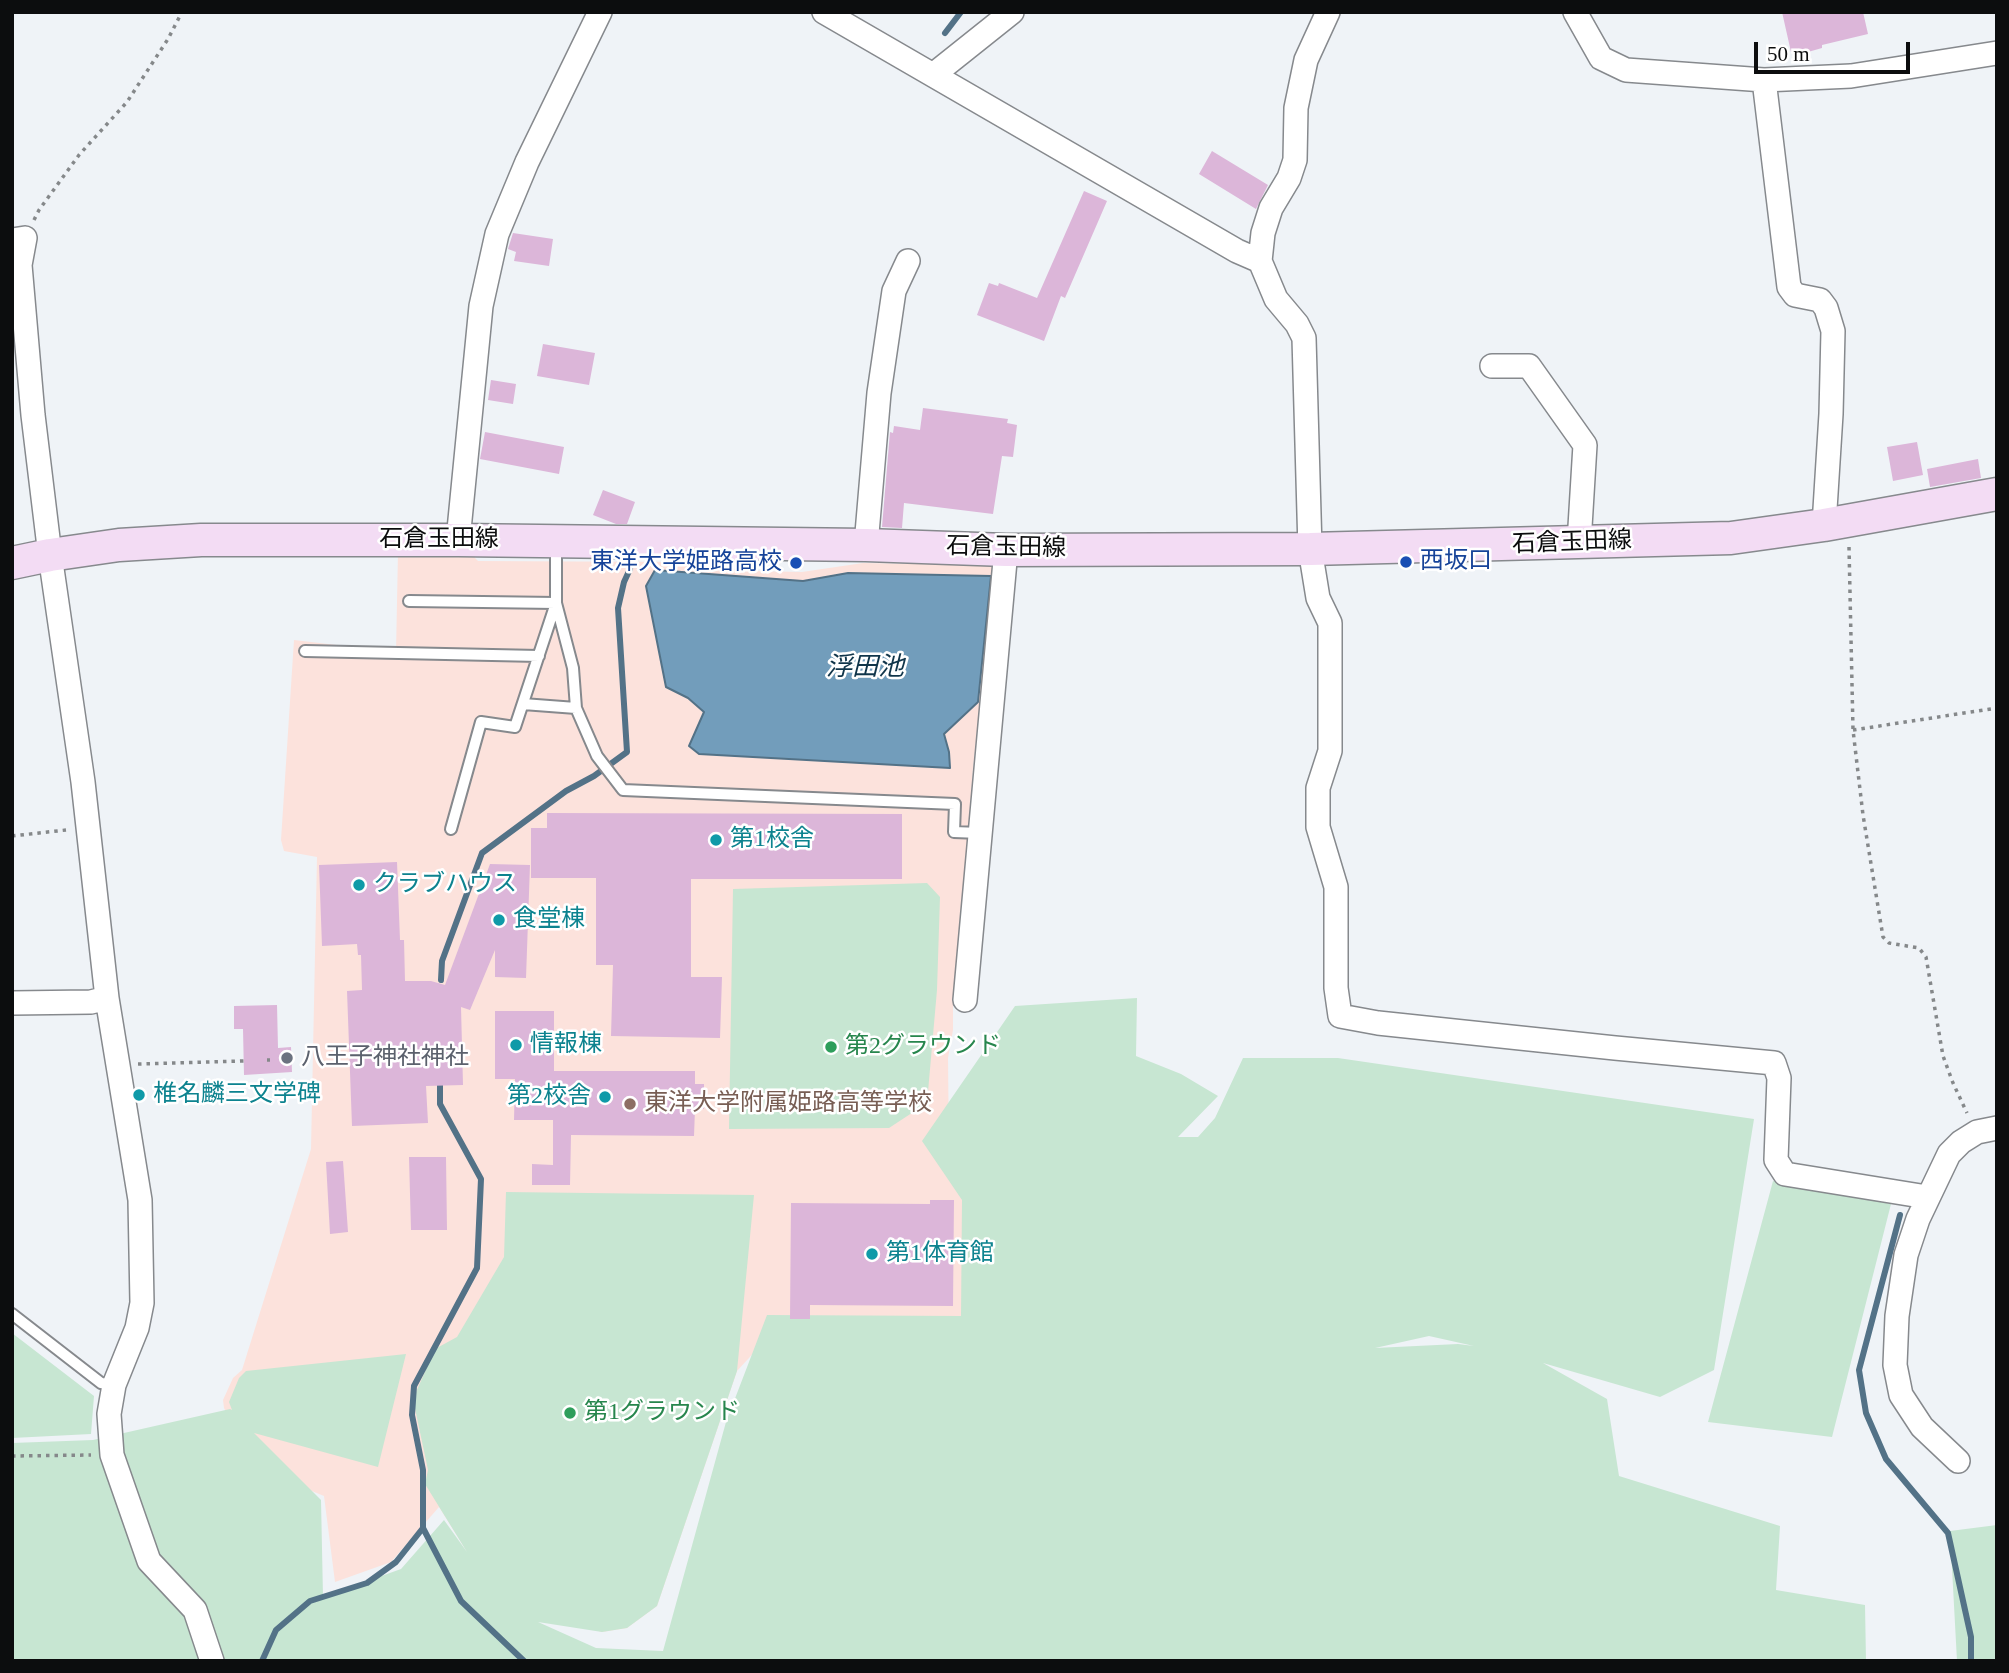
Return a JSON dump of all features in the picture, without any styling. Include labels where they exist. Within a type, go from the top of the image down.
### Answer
[{"type":"main road","name":"石倉玉田線","points":[[12,563],[119,545],[201,540],[866,545],[1006,550],[1310,550],[1731,538],[1836,523],[1997,494]]},
{"type":"street","points":[[458,540],[481,306],[496,234],[527,162],[600,12]]},
{"type":"street","points":[[824,12],[1237,251],[1261,261]]},
{"type":"street","points":[[933,75],[1012,12]]},
{"type":"street","points":[[1328,12],[1306,60],[1296,108],[1295,160],[1289,178],[1271,208],[1263,233],[1261,261],[1276,299],[1297,324],[1304,338],[1310,550],[1318,598],[1330,623],[1329,751],[1318,788],[1318,827],[1336,887],[1336,988],[1340,1016],[1404,1026],[1774,1063],[1779,1078],[1776,1160],[1785,1174],[1927,1198]]},
{"type":"street","points":[[1574,12],[1601,58],[1626,70],[1763,80],[1851,76],[1997,53]]},
{"type":"street","points":[[1763,80],[1789,287],[1796,295],[1820,300],[1826,308],[1833,331],[1831,414],[1836,523]]},
{"type":"street","points":[[19,239],[24,331],[50,555],[88,827],[107,998],[140,1200],[142,1303],[137,1328],[114,1385],[109,1414],[112,1455],[149,1561],[195,1610],[212,1661]]},
{"type":"street","points":[[866,545],[879,393],[894,291],[908,261]]},
{"type":"street","points":[[1492,366],[1529,366],[1585,445],[1580,543]]},
{"type":"street","points":[[965,1000],[1006,550]]},
{"type":"street","points":[[12,1003],[91,1002],[107,998]]},
{"type":"street","points":[[1958,1461],[1922,1427],[1901,1395],[1895,1365],[1897,1316],[1906,1255],[1927,1198],[1950,1154],[1961,1142],[1987,1130]]},
{"type":"lane","points":[[556,542],[556,603],[573,668],[576,708],[597,756],[623,790],[955,804],[954,832],[980,833]]},
{"type":"lane","points":[[409,601],[556,603]]},
{"type":"lane","points":[[451,829],[481,722],[515,727],[556,603]]},
{"type":"lane","points":[[305,651],[539,656]]},
{"type":"lane","points":[[523,704],[576,708]]},
{"type":"lane","points":[[12,1314],[101,1383],[114,1385]]},
{"type":"path","points":[[19,239],[79,155],[127,102],[168,39],[182,12]]},
{"type":"path","points":[[1836,523],[1853,730],[1863,815],[1883,937],[1889,943],[1919,948],[1926,957],[1943,1056],[1953,1083],[1987,1130]]},
{"type":"path","points":[[1853,730],[1997,708]]},
{"type":"path","points":[[12,836],[88,827]]},
{"type":"path","points":[[119,1064],[244,1061]]},
{"type":"path","points":[[12,1456],[112,1455]]},
{"type":"shaded area","name":"東洋大学附属姫路高等学校","points":[[398,552],[470,553],[478,561],[674,562],[752,571],[802,572],[863,563],[991,565],[995,569],[973,768],[961,940],[948,1058],[949,1153],[967,1193],[962,1316],[772,1333],[737,1371],[657,1606],[627,1628],[602,1632],[500,1604],[439,1507],[391,1562],[335,1582],[324,1496],[256,1468],[224,1408],[223,1400],[233,1378],[242,1370],[311,1149],[317,857],[284,851],[281,840],[294,640],[396,652]]},
{"type":"green space","name":"第2グラウンド","points":[[927,883],[940,897],[937,990],[927,1103],[889,1128],[729,1129],[733,889]]},
{"type":"green space","points":[[1137,998],[1136,1056],[1181,1074],[1218,1096],[1178,1137],[1198,1137],[1215,1118],[1243,1058],[1338,1058],[1754,1119],[1714,1370],[1660,1397],[1543,1363],[1607,1399],[1619,1476],[1780,1526],[1776,1590],[1865,1605],[1866,1661],[12,1661],[12,1443],[93,1440],[232,1410],[229,1402],[239,1378],[246,1371],[406,1354],[378,1467],[254,1433],[321,1500],[323,1597],[401,1569],[444,1520],[467,1552],[425,1484],[428,1470],[413,1399],[435,1349],[457,1337],[504,1257],[506,1192],[754,1195],[737,1371],[657,1606],[627,1628],[602,1632],[538,1622],[596,1648],[663,1651],[726,1422],[767,1315],[961,1316],[962,1200],[922,1141],[1015,1006]],"holes":[[[1429,1336],[1474,1346],[1458,1344],[1375,1348]]]},
{"type":"green space","points":[[1773,1181],[1891,1204],[1832,1437],[1708,1422]]},
{"type":"green space","points":[[12,1333],[94,1396],[91,1434],[12,1438]]},
{"type":"green space","points":[[1997,1525],[1997,1661],[1957,1661],[1950,1531]]},
{"type":"water","name":"浮田池","points":[[655,570],[803,581],[848,573],[991,576],[978,702],[944,734],[950,768],[699,754],[689,746],[704,712],[688,698],[666,687],[646,586]]},
{"type":"building","points":[[1782,12],[1863,12],[1868,34],[1822,45],[1822,48],[1801,54],[1800,50],[1791,52]]},
{"type":"building","points":[[1212,151],[1268,185],[1256,209],[1199,174]]},
{"type":"building","points":[[1084,191],[1107,201],[1065,298],[1061,296],[1044,341],[977,315],[989,283],[998,286],[999,283],[1037,298]]},
{"type":"building","points":[[513,233],[553,239],[549,266],[514,261],[516,252],[508,249]]},
{"type":"building","points":[[543,344],[595,353],[589,385],[537,376]]},
{"type":"building","points":[[491,380],[516,384],[513,404],[488,400]]},
{"type":"building","points":[[923,408],[1008,419],[1007,423],[1017,425],[1013,457],[1002,456],[993,514],[904,503],[902,528],[882,527],[890,432],[893,433],[894,426],[920,430]]},
{"type":"building","points":[[485,432],[564,447],[559,474],[480,459]]},
{"type":"building","points":[[1917,442],[1923,475],[1893,481],[1887,447]]},
{"type":"building","points":[[1978,459],[1981,478],[1930,487],[1927,469]]},
{"type":"building","points":[[603,490],[635,502],[627,524],[616,524],[593,515]]},
{"type":"building","points":[[547,813],[902,814],[902,879],[691,879],[691,977],[722,977],[720,1038],[611,1036],[613,965],[596,965],[596,878],[531,878],[531,828],[547,828]]},
{"type":"building","points":[[397,862],[400,940],[404,940],[405,981],[431,981],[445,985],[490,864],[530,865],[526,978],[495,977],[495,950],[470,1010],[461,1007],[463,1085],[426,1086],[428,1123],[352,1126],[347,991],[362,990],[361,955],[358,955],[357,944],[322,946],[319,865]]},
{"type":"building","points":[[277,1005],[278,1048],[291,1047],[292,1072],[244,1075],[243,1029],[234,1029],[234,1006]]},
{"type":"building","points":[[495,1011],[554,1011],[554,1071],[695,1071],[695,1084],[704,1084],[704,1109],[695,1109],[694,1136],[571,1135],[570,1185],[532,1185],[532,1164],[553,1165],[553,1120],[514,1120],[515,1079],[495,1079]]},
{"type":"building","points":[[409,1157],[446,1157],[447,1230],[411,1230]]},
{"type":"building","points":[[343,1161],[348,1232],[330,1234],[326,1162]]},
{"type":"building","name":"第1体育館","points":[[930,1200],[954,1200],[953,1306],[810,1305],[810,1319],[790,1319],[791,1203],[930,1204]]},
{"type":"waterway","points":[[945,33],[961,12]]},
{"type":"waterway","points":[[441,980],[442,961],[482,853],[566,791],[594,776],[627,752],[618,608],[630,569]]},
{"type":"waterway","points":[[440,1079],[440,1104],[481,1179],[477,1268],[414,1386],[412,1415],[423,1470],[423,1528],[461,1601],[524,1661]]},
{"type":"waterway","points":[[1900,1215],[1859,1370],[1866,1413],[1886,1459],[1948,1533],[1971,1637],[1971,1661]]},
{"type":"waterway","points":[[262,1661],[276,1630],[310,1601],[367,1583],[396,1562],[423,1528]]},
{"type":"place","name":"西坂口","points":[[1406,562]]},
{"type":"place","name":"東洋大学姫路高校","points":[[796,563]]},
{"type":"place","name":"第1校舎","points":[[716,840]]},
{"type":"place","name":"クラブハウス","points":[[359,885]]},
{"type":"place","name":"食堂棟","points":[[499,920]]},
{"type":"place","name":"情報棟","points":[[516,1045]]},
{"type":"place","name":"第2グラウンド","points":[[831,1047]]},
{"type":"place","name":"八王子神社神社","points":[[287,1058]]},
{"type":"place","name":"椎名麟三文学碑","points":[[139,1095]]},
{"type":"place","name":"第2校舎","points":[[605,1097]]},
{"type":"place","name":"東洋大学附属姫路高等学校","points":[[630,1104]]},
{"type":"place","name":"第1体育館","points":[[872,1254]]},
{"type":"place","name":"第1グラウンド","points":[[570,1413]]}]
